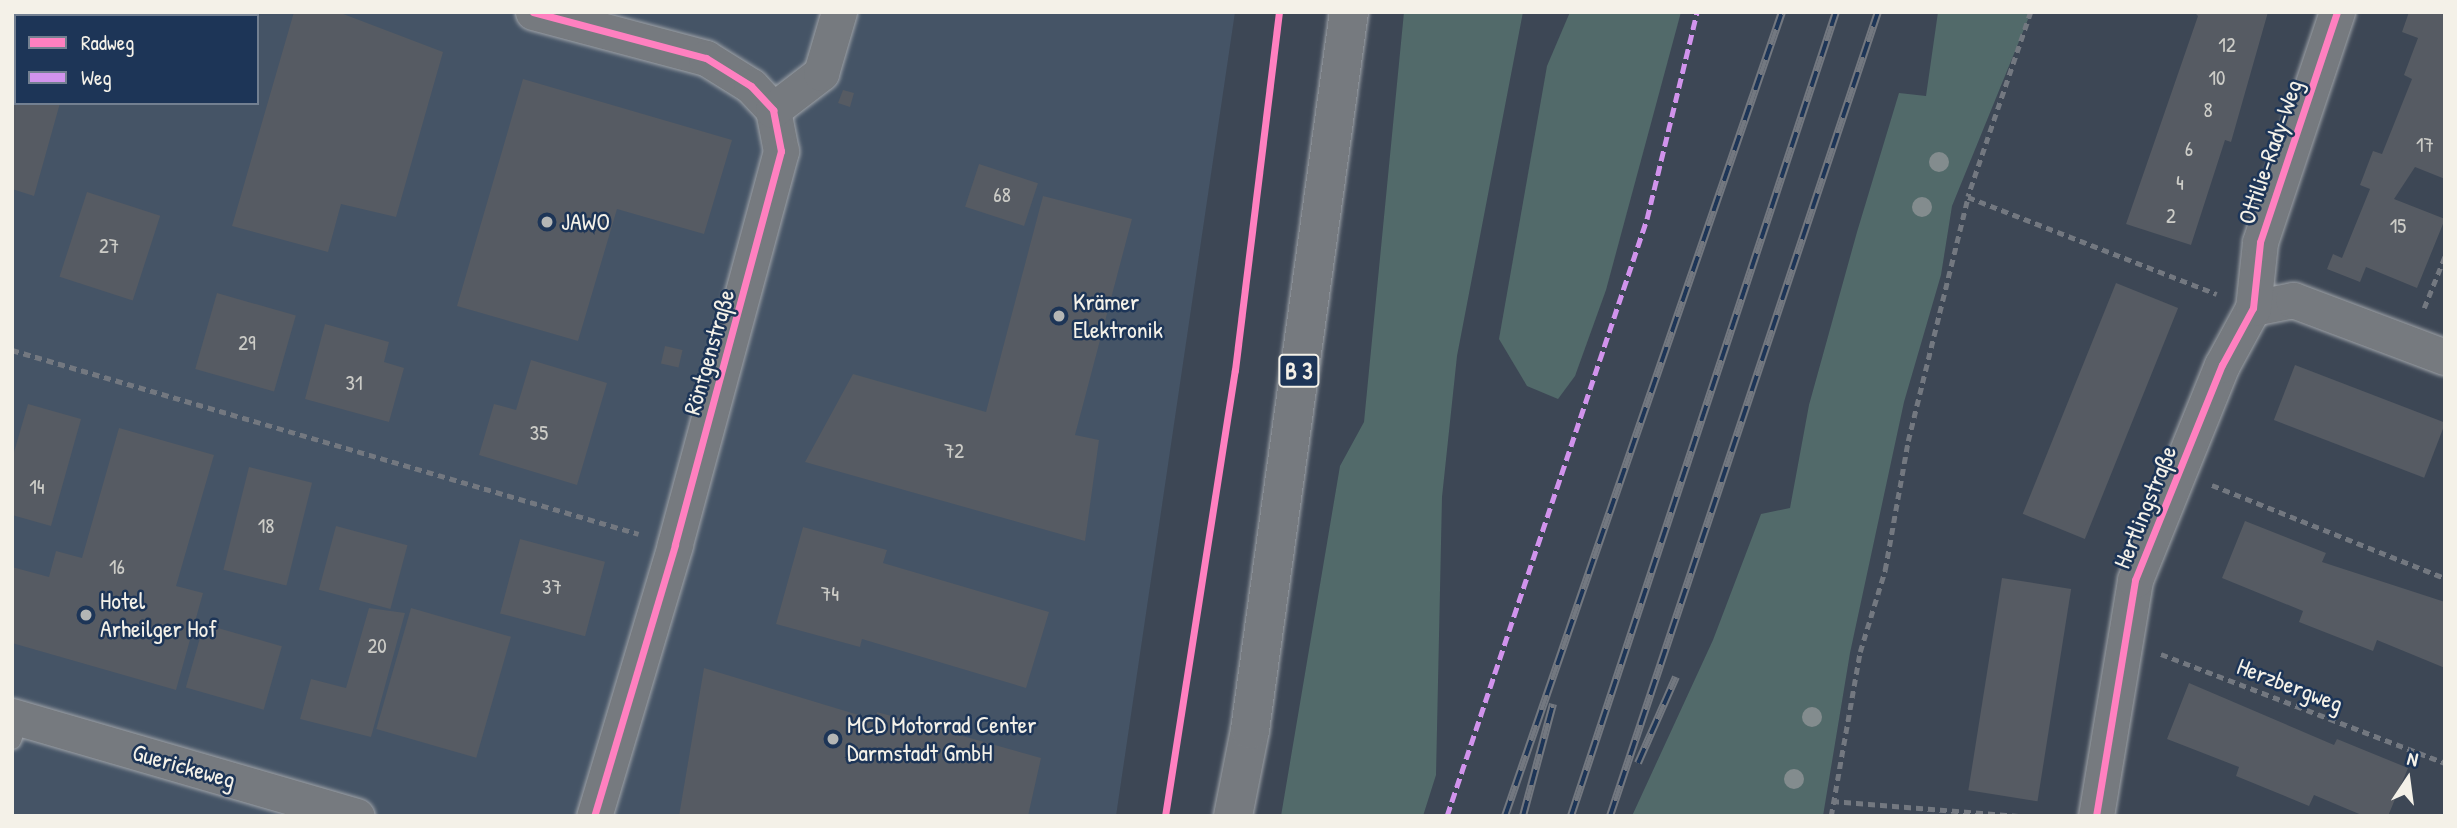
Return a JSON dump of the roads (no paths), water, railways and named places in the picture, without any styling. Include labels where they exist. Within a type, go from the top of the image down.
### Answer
[{"type":"main road","name":"B 3","points":[[1233,816],[1250,730],[1349,12]]},
{"type":"street","points":[[533,12],[706,58],[751,86],[773,110],[821,73],[839,12]]},
{"type":"street","name":"Ottilie-Rady-Weg","points":[[2253,308],[2260,242],[2337,12]]},
{"type":"street","name":"Röntgenstraße","points":[[594,816],[675,545],[766,218],[781,151],[773,110]]},
{"type":"street","points":[[2253,308],[2293,300],[2445,358]]},
{"type":"street","name":"Hertlingstraße","points":[[2096,816],[2123,639],[2135,580],[2222,365],[2253,308]]},
{"type":"street","name":"Guerickeweg","points":[[14,725],[357,816]]},
{"type":"railway","points":[[1505,816],[1782,12]]},
{"type":"railway","points":[[1571,816],[1836,12]]},
{"type":"railway","points":[[1610,816],[1878,12]]},
{"type":"railway","points":[[1638,763],[1676,677]]},
{"type":"railway","points":[[1523,816],[1553,704]]},
{"type":"place","name":"JAWO","points":[[547,222]]},
{"type":"place","name":"Krämer Elektronik","points":[[1059,316]]},
{"type":"place","name":"Hotel Arheilger Hof","points":[[86,615]]},
{"type":"place","name":"MCD Motorrad Center Darmstadt GmbH","points":[[833,739]]}]
